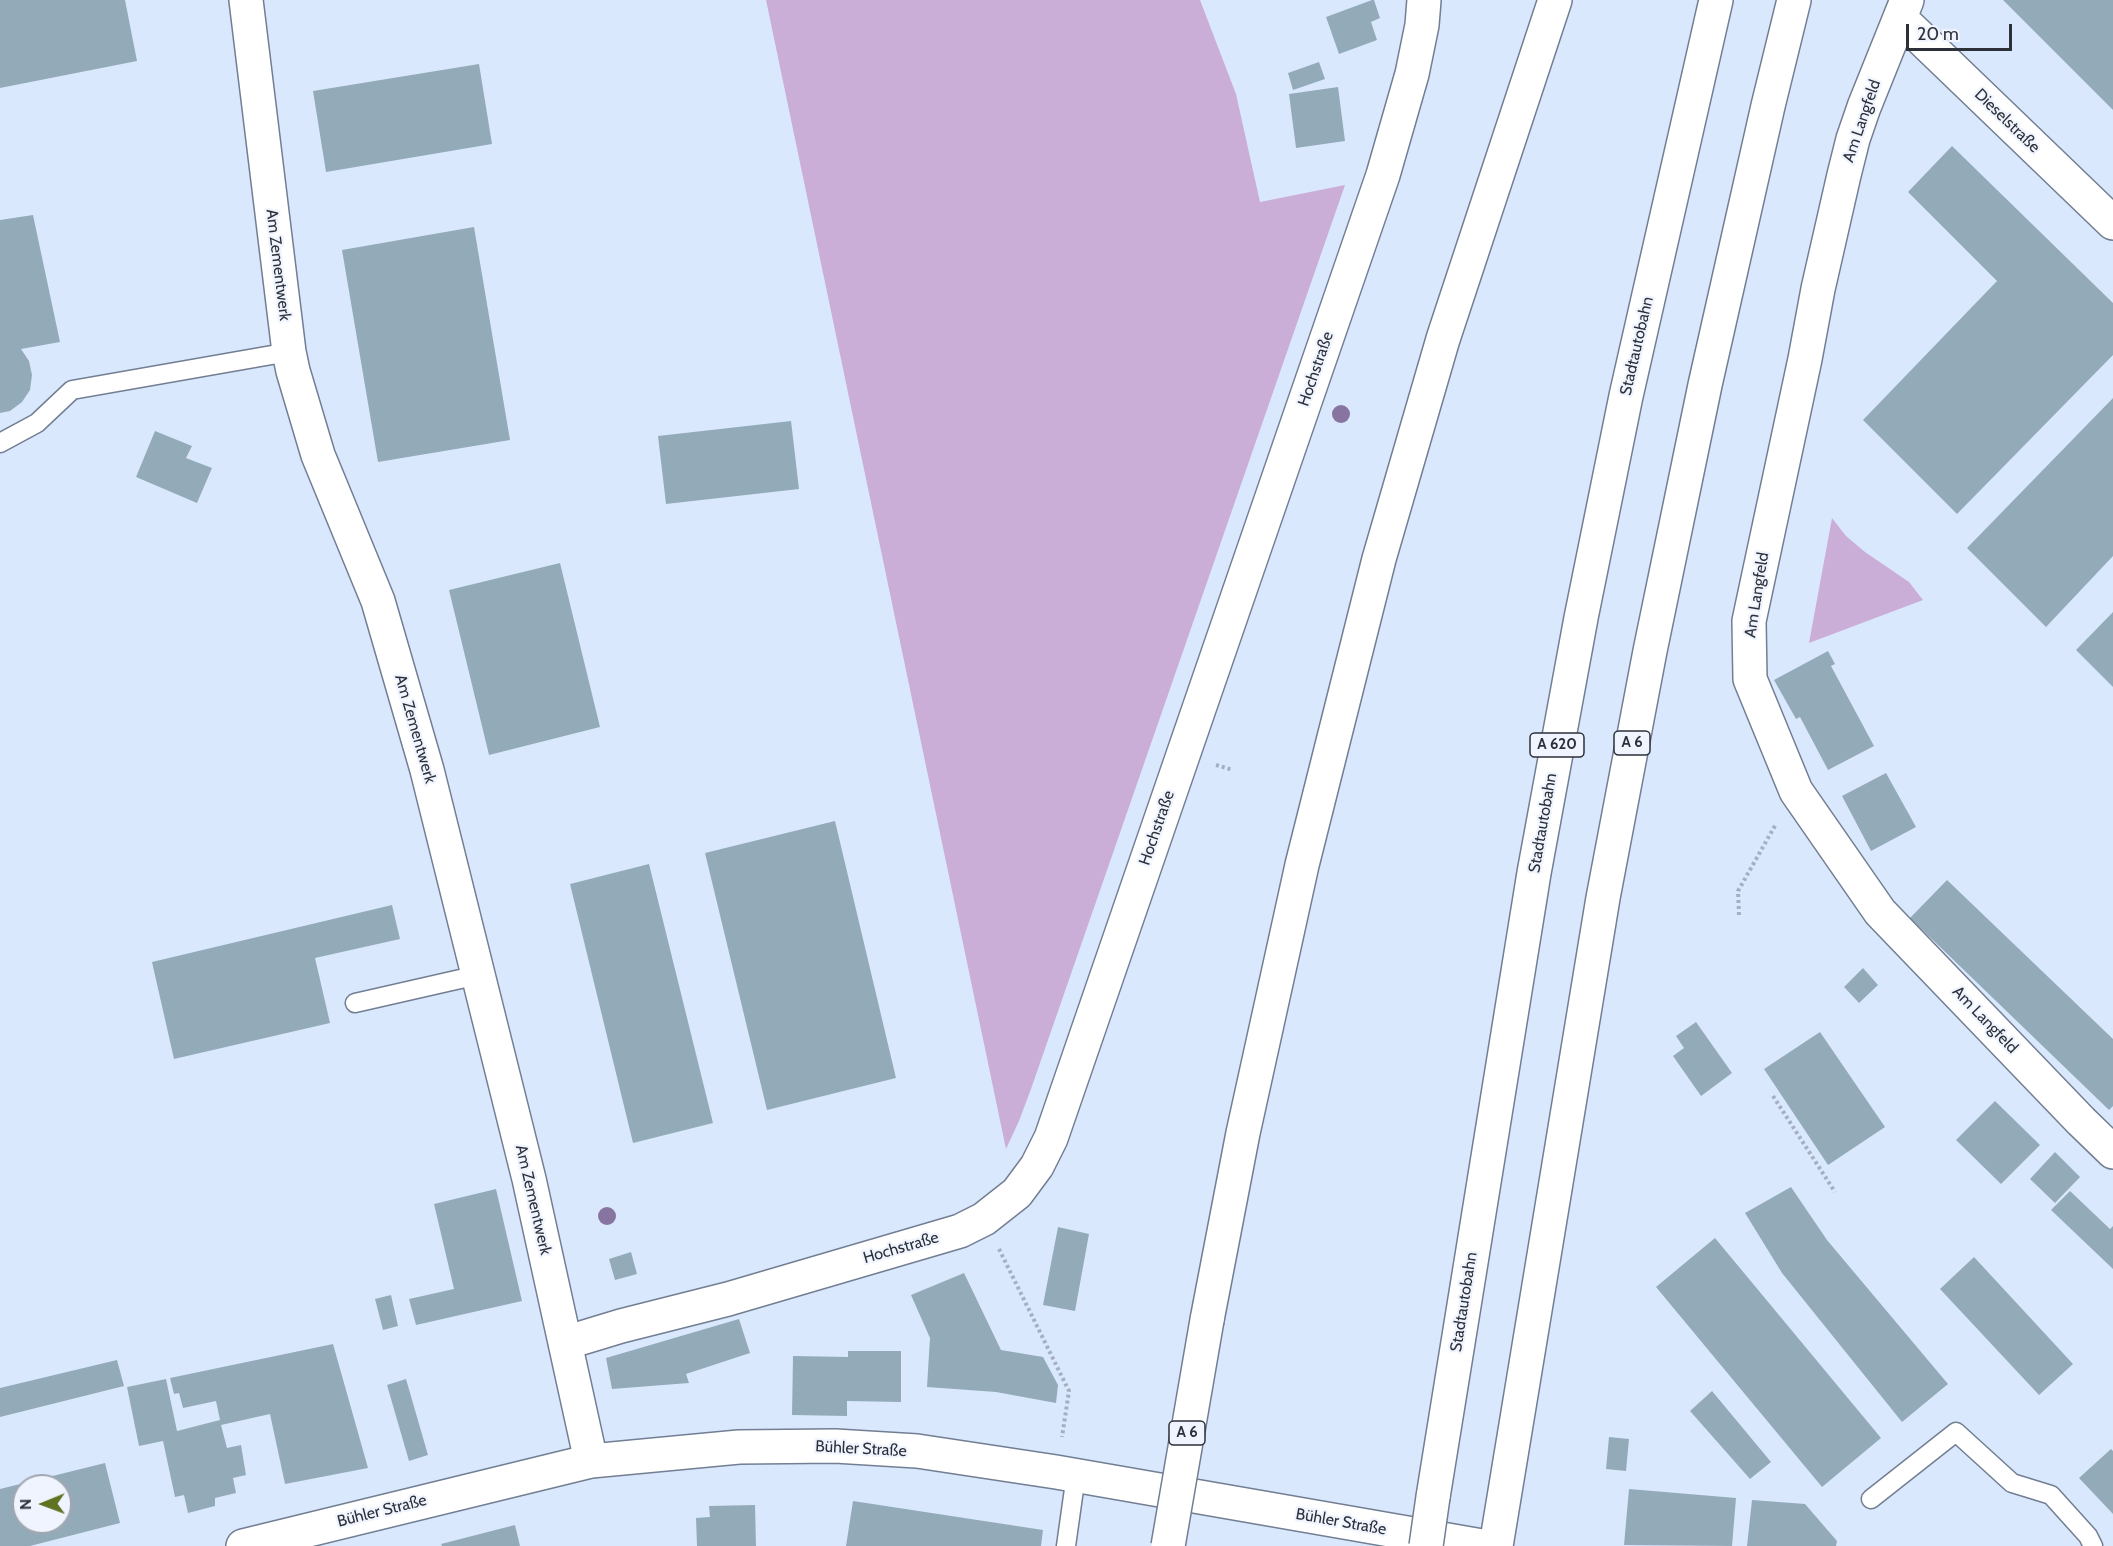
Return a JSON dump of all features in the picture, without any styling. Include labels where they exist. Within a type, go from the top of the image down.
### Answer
[{"type":"main road","name":"Am Zementwerk","points":[[246,0],[289,352],[318,454],[378,601],[427,770],[529,1179],[591,1461]]},
{"type":"main road","name":"Hochstraße","points":[[565,1343],[621,1326],[728,1299],[960,1231],[984,1219],[1017,1193],[1037,1166],[1051,1138],[1383,176],[1412,74],[1422,25],[1424,0]]},
{"type":"main road","name":"A 6","points":[[1168,1546],[1207,1320],[1243,1133],[1302,865],[1379,559],[1443,339],[1555,0]]},
{"type":"main road","name":"Stadtautobahn","points":[[1426,1546],[1534,873],[1581,618],[1626,396],[1716,0]]},
{"type":"main road","name":"A 6","points":[[1496,1546],[1603,898],[1650,651],[1705,385],[1794,0]]},
{"type":"main road","name":"Dieselstraße","points":[[1904,10],[2113,223]]},
{"type":"main road","name":"Am Langfeld","points":[[1904,10],[1853,139],[1818,289],[1749,621],[1750,679],[1796,790],[1880,912],[2113,1152]]},
{"type":"main road","name":"Bühler Straße","points":[[243,1546],[591,1461],[729,1448],[835,1446],[917,1452],[1066,1473],[1482,1546]]},
{"type":"lane","points":[[0,443],[37,423],[72,390],[289,352]]},
{"type":"lane","points":[[355,1003],[478,975]]},
{"type":"lane","points":[[1870,1499],[1956,1432],[2012,1483],[2050,1495],[2088,1536],[2093,1546]]},
{"type":"lane","points":[[1066,1473],[1066,1546]]},
{"type":"path","points":[[1739,915],[1738,891],[1796,790]]},
{"type":"path","points":[[1773,1096],[1836,1192]]},
{"type":"path","points":[[984,1219],[1069,1391],[1066,1473]]},
{"type":"shaded area","points":[[766,0],[1200,0],[1236,94],[1260,202],[1345,185],[1031,1089],[1006,1149]]},
{"type":"shaded area","points":[[1832,518],[1846,536],[1865,552],[1909,582],[1923,600],[1809,643]]},
{"type":"building","points":[[0,0],[125,0],[137,61],[0,88]]},
{"type":"building","points":[[1374,0],[1380,18],[1371,22],[1377,40],[1339,54],[1326,17]]},
{"type":"building","points":[[2003,0],[2113,0],[2113,110]]},
{"type":"building","points":[[1319,62],[1325,79],[1293,90],[1288,73]]},
{"type":"building","points":[[479,64],[492,144],[326,172],[313,91]]},
{"type":"building","points":[[1338,87],[1345,141],[1296,148],[1289,94]]},
{"type":"building","points":[[1952,146],[2113,303],[2113,355],[1957,514],[1863,420],[1997,281],[1908,192]]},
{"type":"building","points":[[33,215],[60,342],[21,349],[29,361],[32,375],[30,390],[22,402],[10,411],[0,413],[0,220]]},
{"type":"building","points":[[474,227],[510,440],[378,462],[342,250]]},
{"type":"building","points":[[2113,398],[2113,556],[2046,627],[1967,548]]},
{"type":"building","points":[[791,421],[799,489],[666,504],[658,436]]},
{"type":"building","points":[[155,431],[192,446],[186,458],[212,468],[197,503],[136,477]]},
{"type":"building","points":[[560,563],[600,727],[489,755],[449,590]]},
{"type":"building","points":[[2113,612],[2113,687],[2076,650]]},
{"type":"building","points":[[1828,651],[1835,664],[1831,666],[1874,746],[1828,770],[1800,717],[1796,719],[1774,680]]},
{"type":"building","points":[[1886,773],[1916,827],[1871,851],[1842,796]]},
{"type":"building","points":[[835,821],[896,1078],[767,1110],[705,853]]},
{"type":"building","points":[[649,864],[713,1123],[633,1143],[570,884]]},
{"type":"building","points":[[1947,880],[2113,1039],[2113,1106],[2109,1110],[1910,918]]},
{"type":"building","points":[[392,905],[400,939],[315,958],[330,1023],[174,1059],[152,962]]},
{"type":"building","points":[[1863,968],[1878,985],[1859,1003],[1844,987]]},
{"type":"building","points":[[1696,1022],[1732,1073],[1701,1096],[1673,1056],[1684,1048],[1676,1036]]},
{"type":"building","points":[[1820,1032],[1885,1127],[1828,1165],[1764,1069]]},
{"type":"building","points":[[1995,1101],[2040,1145],[2001,1184],[1956,1140]]},
{"type":"building","points":[[2055,1152],[2080,1177],[2055,1203],[2030,1179]]},
{"type":"building","points":[[1791,1187],[1827,1240],[1948,1384],[1902,1422],[1782,1273],[1745,1213]]},
{"type":"building","points":[[496,1189],[522,1301],[416,1325],[409,1299],[454,1289],[434,1204]]},
{"type":"building","points":[[2070,1191],[2110,1229],[2113,1226],[2113,1269],[2051,1210]]},
{"type":"building","points":[[1058,1227],[1089,1234],[1075,1311],[1043,1305]]},
{"type":"building","points":[[1715,1238],[1881,1438],[1822,1487],[1656,1287]]},
{"type":"building","points":[[631,1252],[637,1274],[615,1280],[609,1259]]},
{"type":"building","points":[[1974,1257],[2073,1364],[2039,1395],[1940,1289]]},
{"type":"building","points":[[964,1273],[1001,1350],[1043,1357],[1058,1385],[1056,1403],[996,1392],[927,1387],[930,1338],[911,1295]]},
{"type":"building","points":[[391,1295],[398,1326],[383,1330],[375,1299]]},
{"type":"building","points":[[739,1319],[750,1353],[686,1374],[689,1383],[612,1389],[606,1358]]},
{"type":"building","points":[[333,1344],[368,1468],[285,1484],[270,1414],[221,1425],[227,1448],[241,1445],[246,1475],[233,1478],[236,1493],[215,1498],[215,1506],[188,1513],[184,1495],[175,1497],[163,1441],[139,1446],[127,1387],[166,1379],[177,1431],[220,1420],[216,1401],[183,1408],[179,1393],[174,1394],[170,1378]]},
{"type":"building","points":[[848,1351],[901,1351],[901,1402],[847,1401],[847,1416],[792,1415],[793,1356],[848,1357]]},
{"type":"building","points":[[117,1360],[124,1386],[0,1417],[0,1388]]},
{"type":"building","points":[[406,1379],[428,1455],[409,1461],[387,1385]]},
{"type":"building","points":[[1712,1391],[1771,1462],[1750,1479],[1690,1411]]},
{"type":"building","points":[[1609,1437],[1629,1439],[1626,1471],[1606,1469]]},
{"type":"building","points":[[2111,1449],[2113,1451],[2113,1514],[2079,1478]]},
{"type":"building","points":[[105,1463],[120,1523],[30,1546],[0,1546],[0,1489],[12,1486],[12,1534],[72,1534],[72,1474],[61,1474]]},
{"type":"building","points":[[1629,1489],[1736,1498],[1732,1546],[1624,1545]]},
{"type":"building","points":[[1752,1500],[1805,1504],[1837,1541],[1836,1546],[1747,1546]]},
{"type":"building","points":[[853,1501],[1043,1530],[1041,1546],[846,1546]]},
{"type":"building","points":[[755,1505],[756,1546],[697,1546],[696,1518],[710,1517],[709,1506]]},
{"type":"building","points":[[515,1525],[520,1546],[442,1546],[441,1544]]}]
